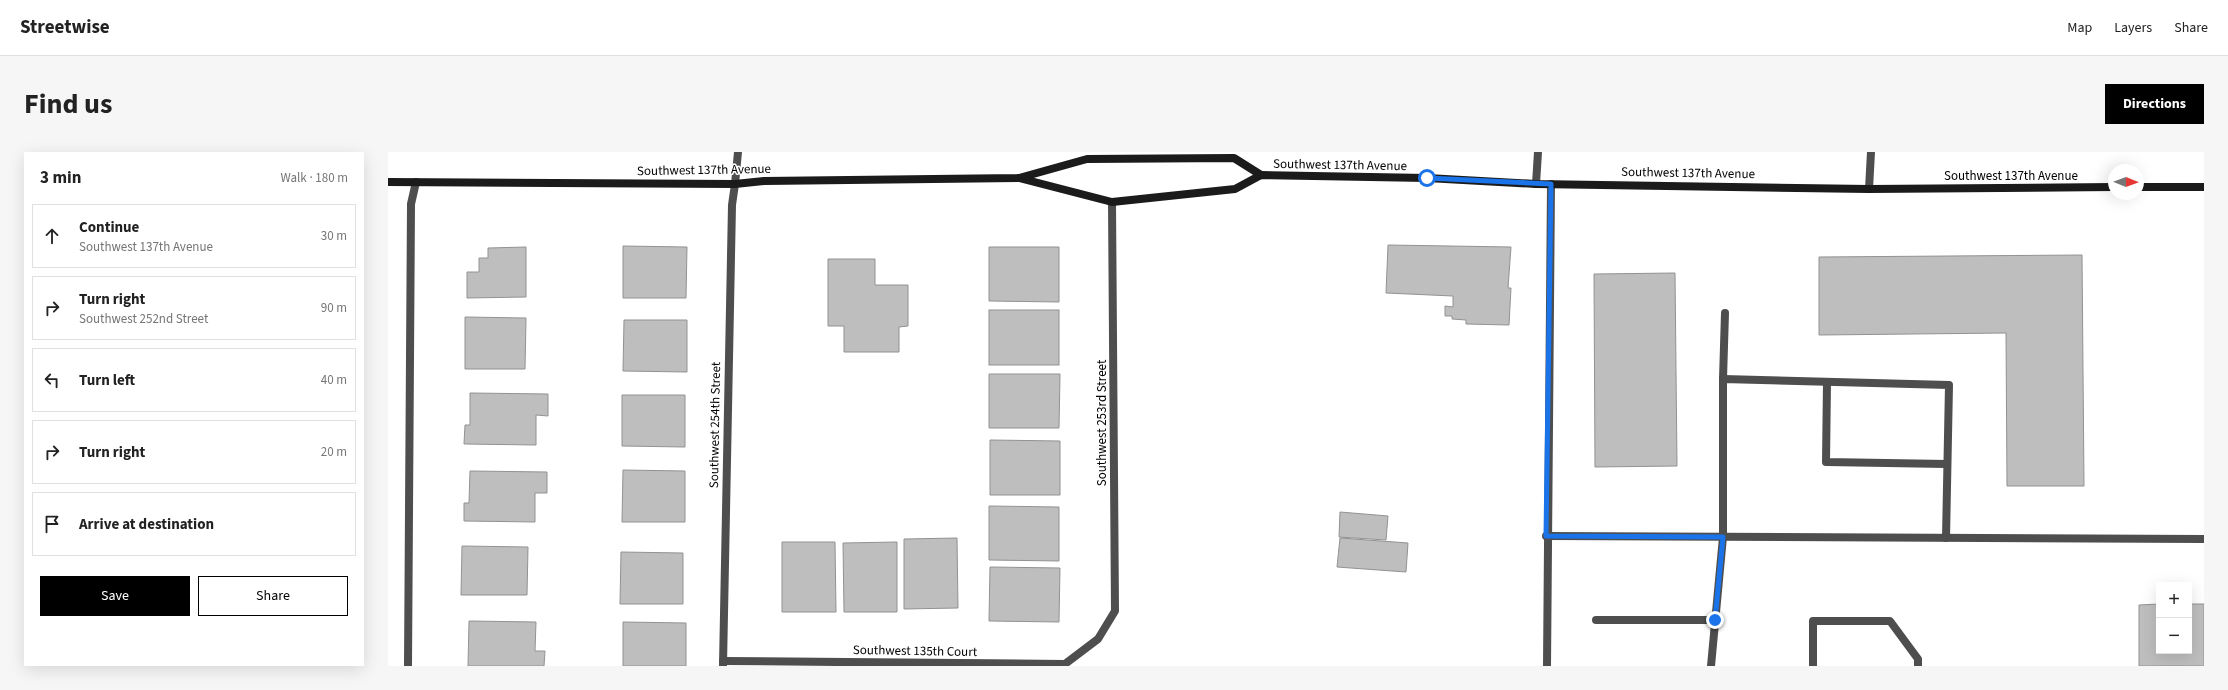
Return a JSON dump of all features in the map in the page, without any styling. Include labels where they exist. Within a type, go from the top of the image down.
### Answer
[{"type":"main road","name":"Southwest 137th Avenue","points":[[1019,178],[1087,158],[1234,158],[1261,175]]},
{"type":"main road","name":"Southwest 137th Avenue","points":[[388,182],[735,184],[764,181],[1019,178],[1112,202],[1235,189],[1261,175],[1427,178],[1536,184],[1869,189],[2108,187]]},
{"type":"main road","points":[[2144,187],[2204,187]]},
{"type":"street","name":"Southwest 254th Street","points":[[723,664],[732,205],[738,152]]},
{"type":"street","points":[[1536,184],[1538,152]]},
{"type":"street","points":[[1869,189],[1871,152]]},
{"type":"street","points":[[408,666],[411,204],[416,182]]},
{"type":"street","points":[[1546,666],[1546,536],[1551,184]]},
{"type":"street","name":"Southwest 253rd Street","points":[[1098,639],[1115,611],[1112,202]]},
{"type":"street","points":[[1711,666],[1723,537],[1723,379],[1725,313]]},
{"type":"street","points":[[1723,379],[1949,385],[1946,538]]},
{"type":"street","points":[[1827,382],[1826,462],[1947,464]]},
{"type":"street","points":[[1546,536],[2204,539]]},
{"type":"street","points":[[1596,620],[1715,620]]},
{"type":"street","points":[[1813,666],[1812,621],[1890,621],[1918,659],[1918,666]]},
{"type":"street","name":"Southwest 135th Court","points":[[723,664],[1065,664],[1098,639]]},
{"type":"building","points":[[1388,245],[1511,247],[1508,288],[1511,288],[1509,325],[1466,324],[1466,320],[1452,319],[1452,316],[1445,316],[1445,306],[1453,307],[1453,296],[1386,293]]},
{"type":"building","points":[[623,246],[687,247],[686,298],[623,298]]},
{"type":"building","points":[[526,247],[526,297],[467,298],[467,272],[479,272],[479,258],[488,258],[488,248]]},
{"type":"building","points":[[989,247],[1059,247],[1059,302],[989,301]]},
{"type":"building","points":[[2082,255],[2084,486],[2007,486],[2006,333],[1819,335],[1819,257]]},
{"type":"building","points":[[828,259],[875,259],[875,285],[908,285],[908,326],[899,327],[899,352],[844,352],[844,326],[828,326]]},
{"type":"building","points":[[1675,273],[1677,466],[1595,467],[1594,274]]},
{"type":"building","points":[[989,310],[1059,310],[1059,365],[989,365]]},
{"type":"building","points":[[465,317],[526,318],[525,369],[465,369]]},
{"type":"building","points":[[624,320],[687,320],[687,372],[623,371]]},
{"type":"building","points":[[989,374],[1060,374],[1059,428],[989,428]]},
{"type":"building","points":[[470,393],[548,394],[548,416],[536,415],[536,445],[464,444],[465,425],[470,425]]},
{"type":"building","points":[[622,395],[685,395],[685,447],[622,446]]},
{"type":"building","points":[[990,440],[1060,441],[1060,495],[990,495]]},
{"type":"building","points":[[623,470],[685,471],[685,522],[622,522]]},
{"type":"building","points":[[470,471],[547,472],[547,493],[535,493],[535,522],[464,521],[464,503],[469,503]]},
{"type":"building","points":[[989,506],[1059,507],[1059,561],[989,560]]},
{"type":"building","points":[[1340,512],[1388,516],[1386,540],[1339,537]]},
{"type":"building","points":[[957,538],[958,608],[904,609],[904,539]]},
{"type":"building","points":[[1340,538],[1408,543],[1406,572],[1337,567]]},
{"type":"building","points":[[782,542],[835,542],[836,612],[782,612]]},
{"type":"building","points":[[897,542],[897,612],[844,612],[843,543]]},
{"type":"building","points":[[462,546],[528,547],[527,595],[461,595]]},
{"type":"building","points":[[621,552],[683,553],[683,604],[620,604]]},
{"type":"building","points":[[990,567],[1060,568],[1059,622],[989,621]]},
{"type":"building","points":[[2156,604],[2156,654],[2192,654],[2192,604],[2204,604],[2204,666],[2139,666],[2139,605]]},
{"type":"building","points":[[469,621],[536,622],[535,651],[545,651],[544,666],[468,666]]},
{"type":"building","points":[[623,622],[686,623],[686,666],[623,666]]},
{"type":"route","points":[[1427,178],[1551,184],[1546,536],[1723,537],[1715,620]]}]
